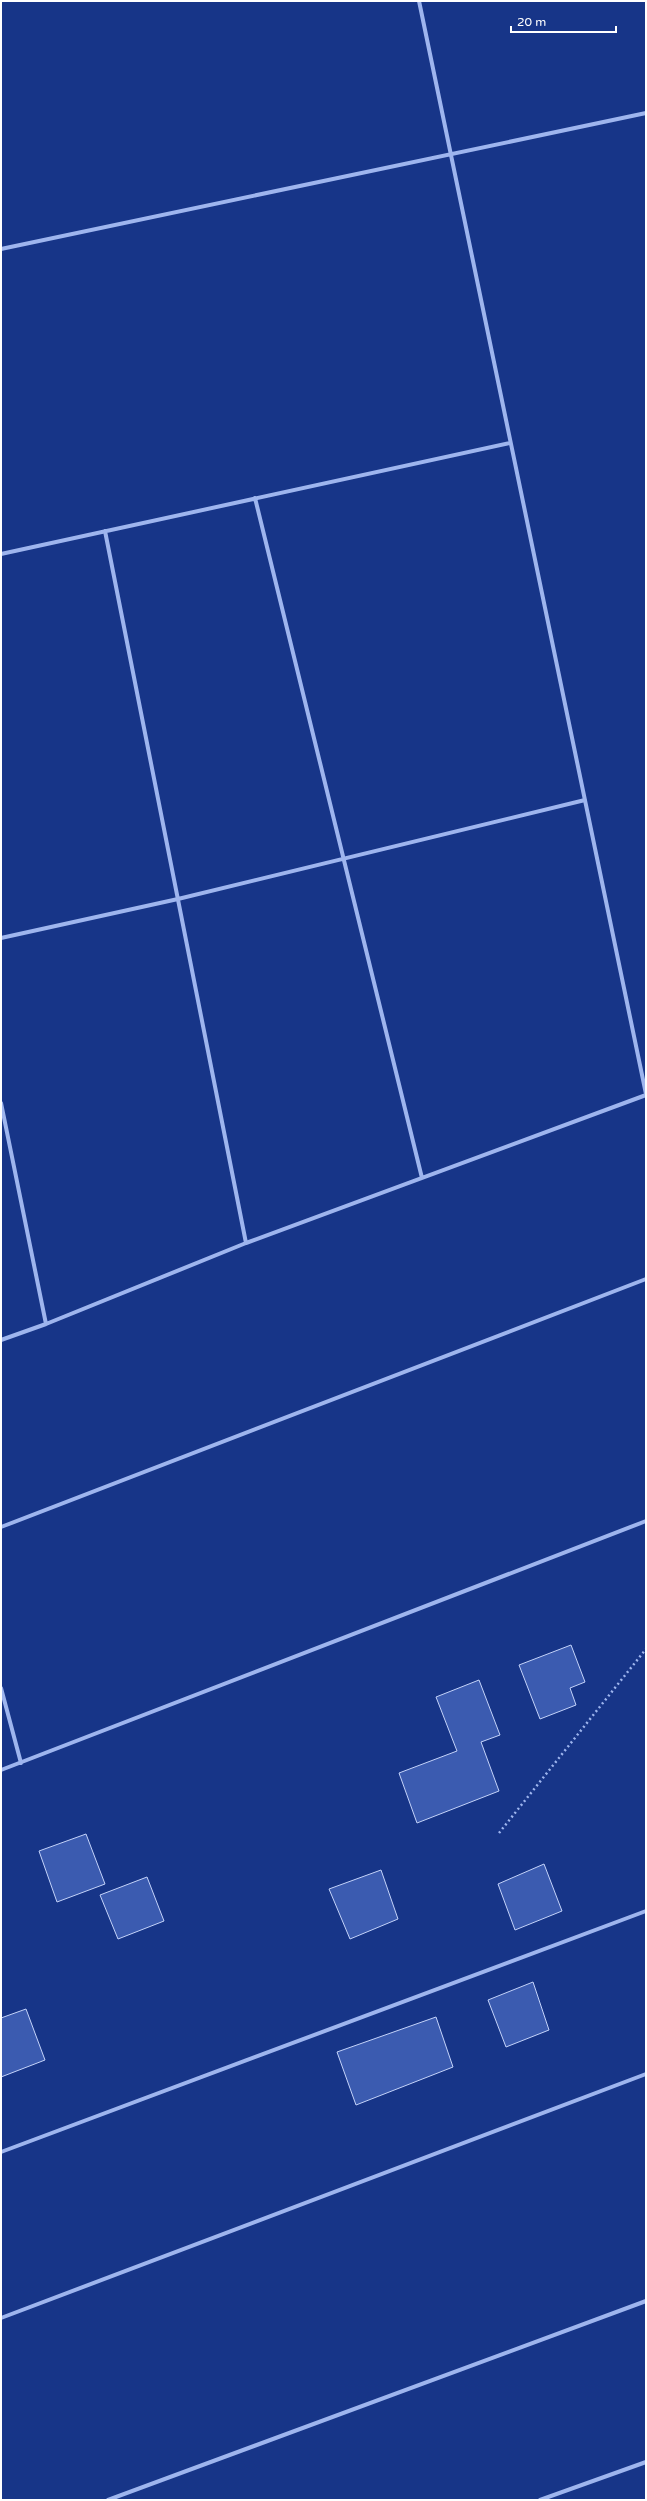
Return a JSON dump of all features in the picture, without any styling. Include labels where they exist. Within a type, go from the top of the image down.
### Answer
[{"type":"street","points":[[1,1340],[46,1324],[246,1243],[646,1094],[419,1]]},
{"type":"street","points":[[1,249],[450,153],[646,113]]},
{"type":"street","points":[[1,554],[510,443]]},
{"type":"street","points":[[255,498],[422,1178]]},
{"type":"street","points":[[104,531],[246,1243]]},
{"type":"street","points":[[1,938],[178,899],[585,800]]},
{"type":"street","points":[[1,1103],[46,1324]]},
{"type":"street","points":[[1,1527],[646,1279]]},
{"type":"street","points":[[1,1770],[646,1521]]},
{"type":"street","points":[[1,1688],[21,1763]]},
{"type":"street","points":[[1,2152],[646,1911]]},
{"type":"street","points":[[1,2318],[646,2074]]},
{"type":"street","points":[[108,2500],[646,2301]]},
{"type":"street","points":[[540,2500],[646,2462]]},
{"type":"path","points":[[499,1833],[646,1649]]},
{"type":"building","points":[[571,1645],[585,1682],[570,1688],[576,1705],[540,1719],[519,1665]]},
{"type":"building","points":[[479,1680],[500,1735],[481,1742],[499,1791],[417,1823],[399,1773],[457,1751],[436,1697]]},
{"type":"building","points":[[86,1834],[105,1884],[57,1902],[39,1851]]},
{"type":"building","points":[[544,1864],[562,1911],[515,1930],[498,1884]]},
{"type":"building","points":[[381,1870],[398,1919],[350,1939],[329,1889]]},
{"type":"building","points":[[147,1877],[164,1921],[118,1939],[100,1895]]},
{"type":"building","points":[[533,1982],[549,2030],[506,2047],[488,2000]]},
{"type":"building","points":[[26,2009],[45,2060],[1,2077],[1,2018]]},
{"type":"building","points":[[436,2017],[453,2067],[356,2105],[337,2052]]}]
